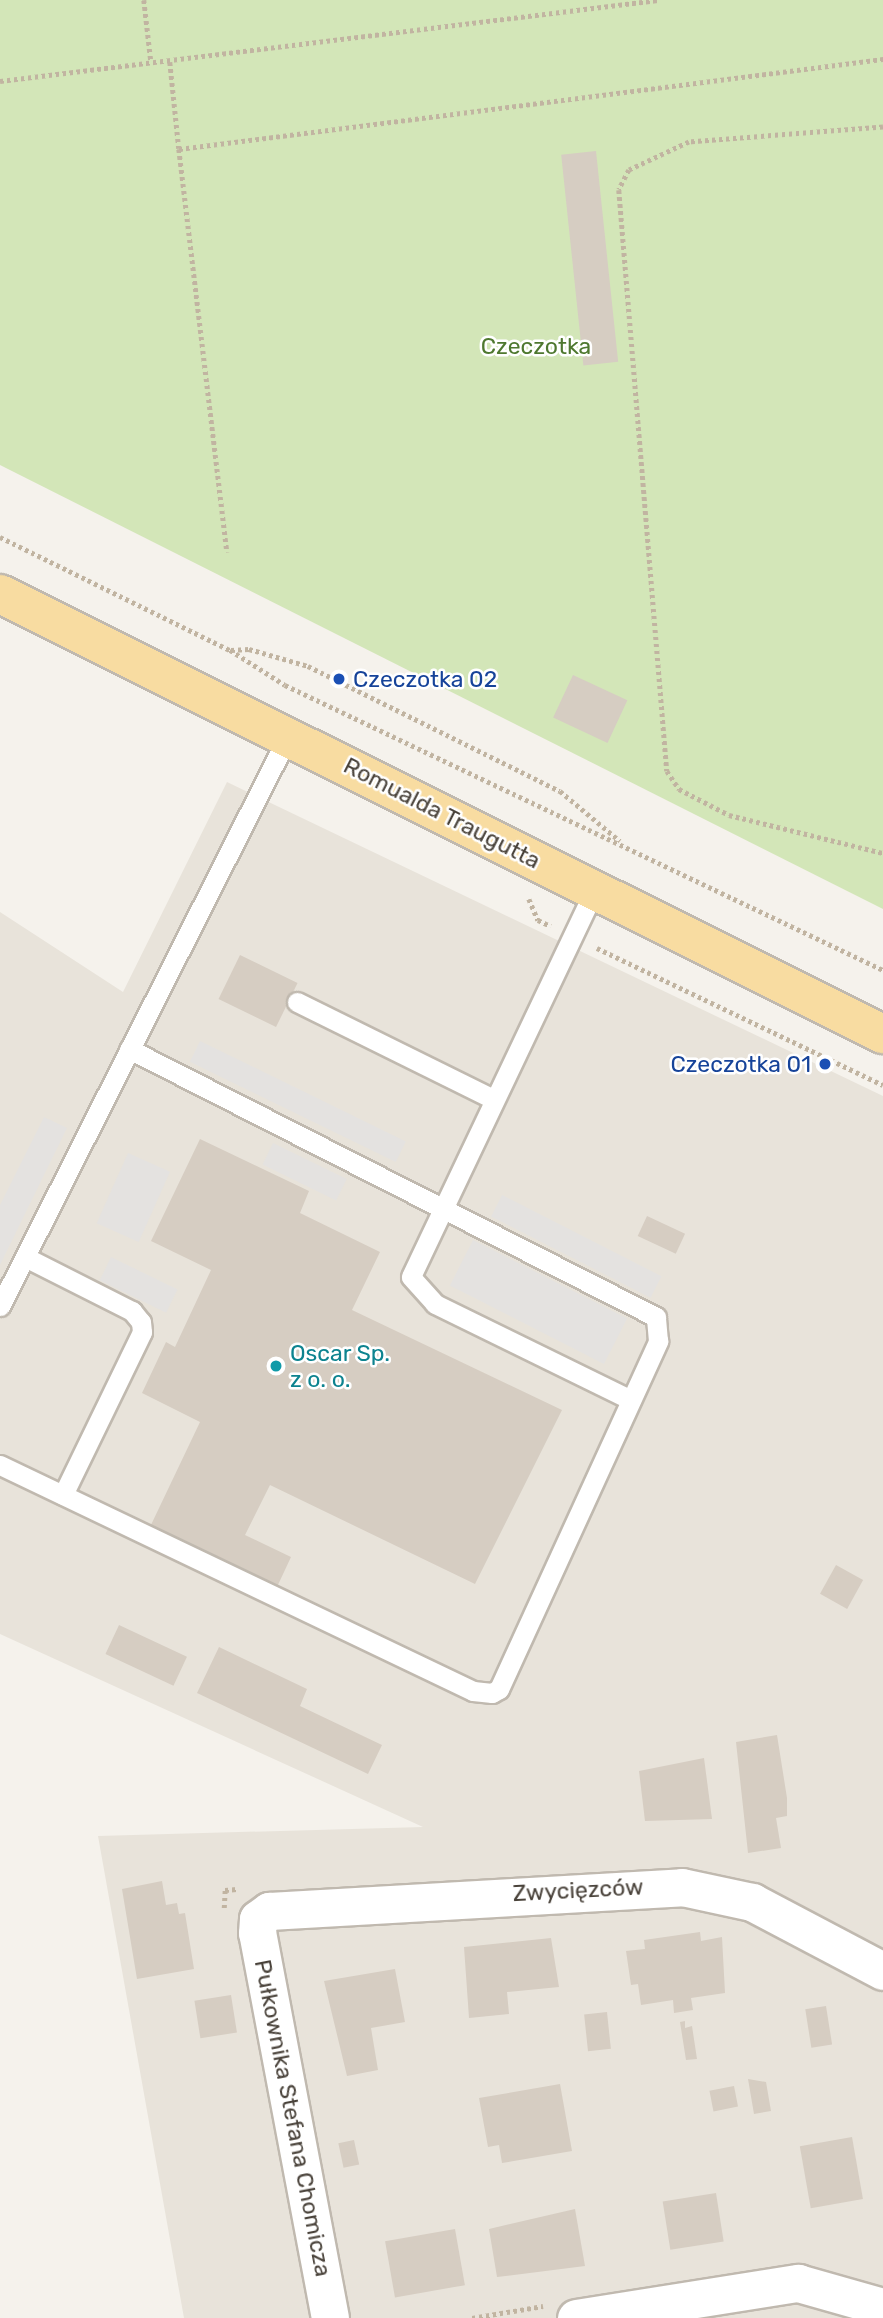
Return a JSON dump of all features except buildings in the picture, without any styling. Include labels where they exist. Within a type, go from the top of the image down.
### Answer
[{"type":"main road","name":"Romualda Traugutta","points":[[0,594],[883,1034]]},
{"type":"street","name":"Zwycięzców","points":[[245,1908],[682,1887],[752,1902],[883,1971]]},
{"type":"street","name":"Pułkownika Stefana Chomicza","points":[[245,1908],[330,2318]]},
{"type":"street","points":[[576,2318],[776,2283],[819,2287],[883,2307]]},
{"type":"lane","points":[[0,1306],[288,736]]},
{"type":"lane","points":[[595,889],[440,1207],[411,1277],[424,1297],[631,1400]]},
{"type":"lane","points":[[297,1002],[493,1099]]},
{"type":"lane","points":[[0,1465],[483,1695],[499,1689],[658,1341],[656,1317],[129,1049]]},
{"type":"lane","points":[[25,1257],[132,1311],[141,1322],[142,1332],[63,1495]]},
{"type":"path","points":[[144,0],[151,61]]},
{"type":"path","points":[[0,81],[657,0]]},
{"type":"path","points":[[179,149],[883,59]]},
{"type":"path","points":[[170,62],[227,552]]},
{"type":"path","points":[[883,127],[689,142],[629,170],[619,190],[667,771],[679,789],[729,815],[883,853]]},
{"type":"path","points":[[0,537],[230,650],[285,685],[601,838],[621,842]]},
{"type":"path","points":[[230,650],[250,649],[332,678],[559,791],[621,842],[883,970]]},
{"type":"path","points":[[526,895],[538,920],[883,1085]]},
{"type":"shaded area","points":[[227,782],[883,1096],[883,2318],[184,2318],[98,1836],[423,1827],[0,1634],[0,912],[123,992]]},
{"type":"shaded area","points":[[200,1041],[406,1141],[396,1162],[190,1062]]},
{"type":"shaded area","points":[[44,1117],[67,1128],[0,1265],[0,1205]]},
{"type":"shaded area","points":[[273,1143],[347,1179],[336,1201],[262,1165]]},
{"type":"shaded area","points":[[128,1153],[170,1172],[139,1242],[97,1223]]},
{"type":"shaded area","points":[[502,1195],[661,1276],[651,1298],[491,1216]]},
{"type":"shaded area","points":[[473,1240],[627,1319],[604,1364],[450,1285]]},
{"type":"shaded area","points":[[111,1257],[178,1289],[166,1313],[100,1280]]},
{"type":"green space","name":"Czeczotka","points":[[0,0],[883,0],[883,909],[0,465]]},
{"type":"place","name":"Czeczotka 02","points":[[339,679]]},
{"type":"place","name":"Czeczotka 01","points":[[825,1064]]},
{"type":"place","name":"Oscar Sp. z o. o.","points":[[276,1366]]}]
